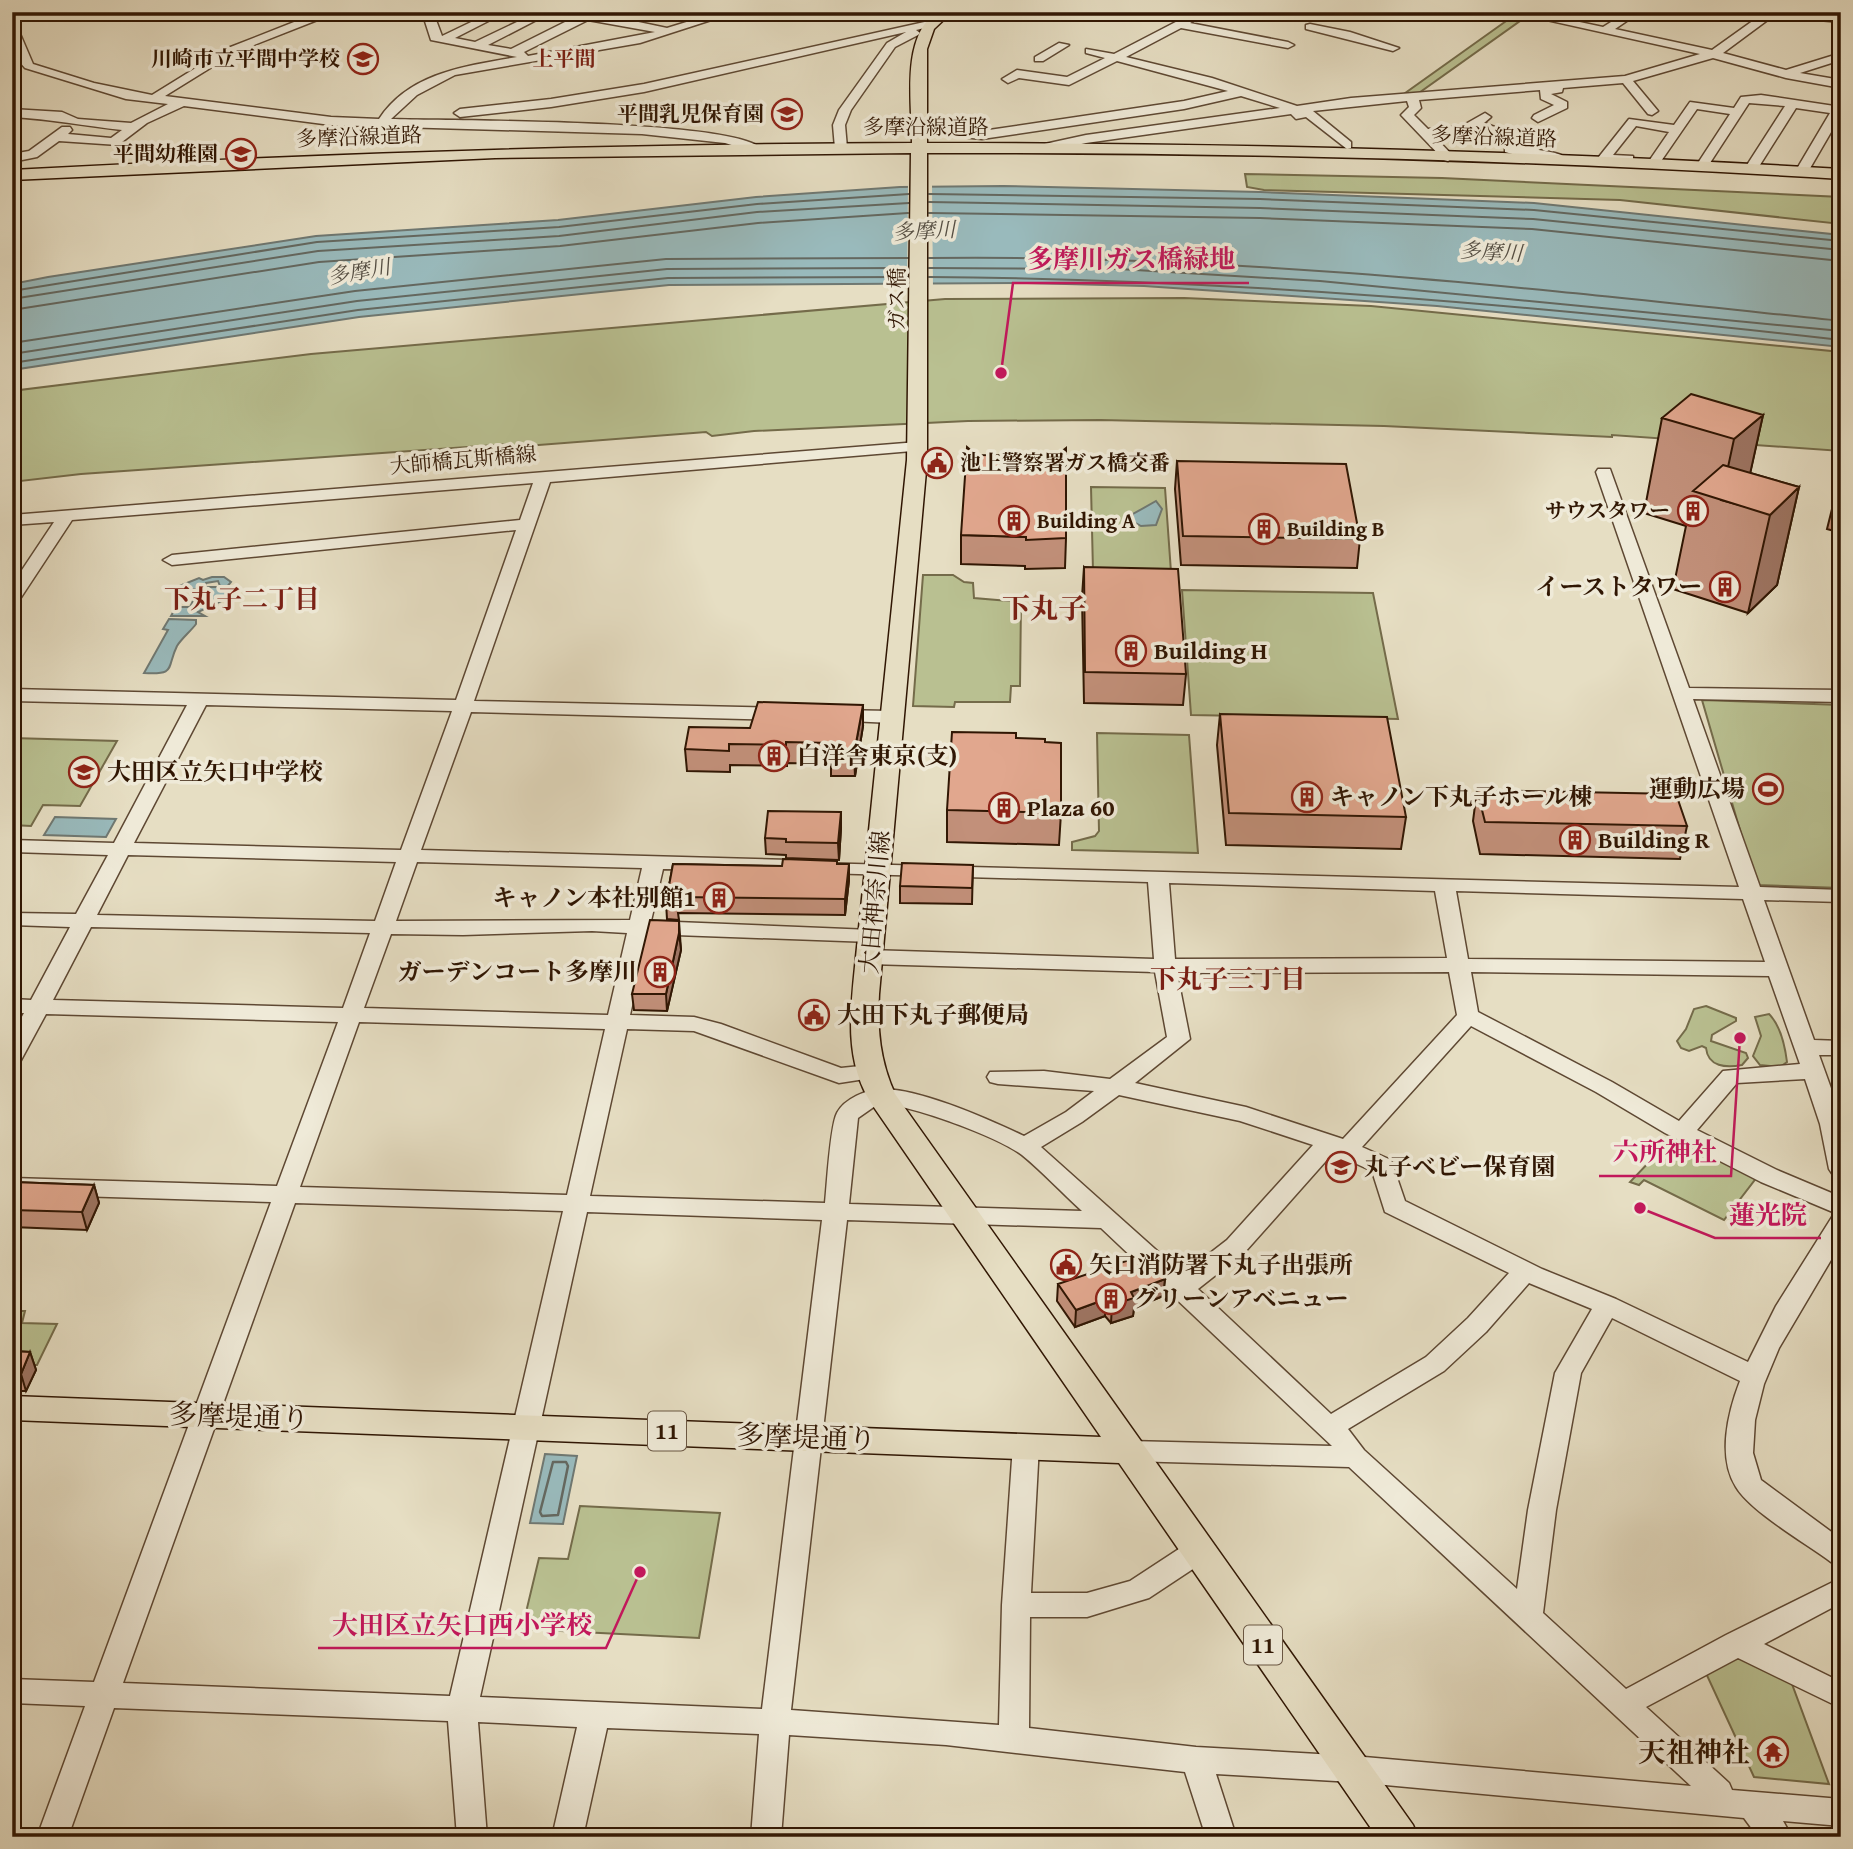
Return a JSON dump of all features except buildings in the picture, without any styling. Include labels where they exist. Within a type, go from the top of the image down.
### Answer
[{"type":"main road","points":[[926,28],[946,12]]},
{"type":"main road","name":"ガス橋","points":[[918,444],[920,49],[926,28]]},
{"type":"main road","name":"多摩沿線道路","points":[[12,175],[488,152],[755,148],[920,152],[1044,148],[1448,157],[1533,156],[1841,172]]},
{"type":"main road","name":"大田神奈川線","points":[[918,444],[863,1037],[875,1084],[1129,1451]]},
{"type":"main road","name":"多摩堤通り","points":[[12,1408],[1129,1451]]},
{"type":"main road","name":"11","points":[[1129,1451],[1399,1837]]},
{"type":"street","points":[[12,13],[20,12]]},
{"type":"street","points":[[427,12],[447,64]]},
{"type":"street","points":[[438,39],[501,12]]},
{"type":"street","points":[[477,46],[547,12]]},
{"type":"street","points":[[564,12],[590,14],[662,30],[687,12]]},
{"type":"street","points":[[560,54],[641,12]]},
{"type":"street","points":[[447,64],[537,57],[640,40],[662,30],[731,12]]},
{"type":"street","points":[[1008,79],[1017,74],[1069,81],[1204,12]]},
{"type":"street","points":[[1516,12],[1714,54],[1789,75],[1841,84]]},
{"type":"street","points":[[1606,30],[1635,12]]},
{"type":"street","points":[[1764,12],[1841,17]]},
{"type":"street","points":[[1044,148],[1086,139],[1297,110],[1412,97],[1626,79],[1714,54],[1772,12]]},
{"type":"street","points":[[1819,12],[1841,17]]},
{"type":"street","points":[[513,53],[590,14]]},
{"type":"street","points":[[152,99],[242,45],[321,15]]},
{"type":"street","points":[[1181,25],[1287,46],[1319,18]]},
{"type":"street","points":[[1310,27],[1393,48]]},
{"type":"street","points":[[384,121],[578,99],[644,88],[926,28]]},
{"type":"street","points":[[841,148],[839,125],[845,110],[883,55],[891,45],[926,28]]},
{"type":"street","points":[[12,30],[18,62],[89,86],[152,99],[331,121],[642,130],[726,139],[755,148]]},
{"type":"street","points":[[438,39],[537,57]]},
{"type":"street","points":[[1039,59],[1063,45]]},
{"type":"street","points":[[1090,51],[1242,92],[1297,110]]},
{"type":"street","points":[[1761,99],[1789,75],[1841,56]]},
{"type":"street","points":[[384,121],[407,97],[438,77],[447,64]]},
{"type":"street","points":[[1626,79],[1652,111]]},
{"type":"street","points":[[1538,118],[1563,105],[1545,96],[1545,91],[1577,87],[1574,84]]},
{"type":"street","points":[[919,120],[931,122],[934,131],[982,135],[1184,105],[1242,92]]},
{"type":"street","points":[[1412,97],[1415,108],[1408,115],[1448,157]]},
{"type":"street","points":[[1704,163],[1745,100],[1761,99],[1839,111],[1804,167]]},
{"type":"street","points":[[56,137],[114,142],[132,127],[180,103]]},
{"type":"street","points":[[1753,165],[1793,104]]},
{"type":"street","points":[[1655,162],[1675,129],[1694,105],[1739,112]]},
{"type":"street","points":[[12,113],[62,116],[76,122],[132,127]]},
{"type":"street","points":[[1259,117],[1266,119],[1308,113],[1334,132],[1346,145]]},
{"type":"street","points":[[1425,133],[1465,129],[1479,120],[1510,135]]},
{"type":"street","points":[[12,158],[33,154],[76,122]]},
{"type":"street","points":[[1604,158],[1633,122],[1675,129]]},
{"type":"street","points":[[1533,156],[1542,142]]},
{"type":"street","points":[[1509,149],[1533,156],[1804,167],[1841,172]]},
{"type":"street","name":"大師橋瓦斯橋線","points":[[12,520],[918,444]]},
{"type":"street","points":[[1604,472],[1832,1124],[1841,1168]]},
{"type":"street","points":[[52,1837],[463,706],[543,477]]},
{"type":"street","points":[[12,598],[67,515]]},
{"type":"street","points":[[172,560],[527,524]]},
{"type":"street","points":[[1682,693],[1841,696]]},
{"type":"street","points":[[12,695],[892,717]]},
{"type":"street","points":[[12,1057],[199,700]]},
{"type":"street","points":[[12,846],[1841,896]]},
{"type":"street","points":[[472,1837],[462,1710],[654,862]]},
{"type":"street","points":[[1025,1146],[1115,1088],[1179,1040],[1165,966],[1158,876]]},
{"type":"street","points":[[1444,884],[1468,1016]]},
{"type":"street","points":[[12,919],[463,929],[592,925],[1165,966],[1459,965],[1776,969]]},
{"type":"street","points":[[12,1006],[702,1025],[839,1076],[875,1084],[1025,1146],[1182,1287],[1275,1380],[1329,1428],[1355,1457],[1718,1792],[1721,1802]]},
{"type":"street","points":[[1468,1016],[1604,1087],[1682,1132],[1769,1176],[1841,1207]]},
{"type":"street","points":[[1182,1287],[1236,1246],[1468,1016]]},
{"type":"street","points":[[1804,1046],[1841,1048]]},
{"type":"street","points":[[1682,1132],[1731,1076],[1813,1071]]},
{"type":"street","points":[[998,1077],[1045,1077],[1115,1088],[1212,1108],[1338,1145],[1384,1166],[1394,1206],[1525,1271],[1606,1305],[1753,1376]]},
{"type":"street","points":[[766,1837],[775,1722],[847,1115],[860,1104],[875,1084]]},
{"type":"street","points":[[12,1186],[1107,1220]]},
{"type":"street","points":[[1841,1223],[1791,1305],[1753,1376],[1738,1447],[1748,1484],[1841,1554]]},
{"type":"street","points":[[1329,1428],[1435,1364],[1477,1325],[1525,1271]]},
{"type":"street","points":[[1528,1616],[1542,1510],[1568,1373],[1606,1305]]},
{"type":"street","points":[[1014,1738],[1016,1605],[1026,1445]]},
{"type":"street","points":[[1129,1451],[1355,1457]]},
{"type":"street","points":[[1016,1605],[1087,1605],[1139,1590],[1198,1551]]},
{"type":"street","points":[[1622,1705],[1841,1589]]},
{"type":"street","points":[[1736,1643],[1841,1696]]},
{"type":"street","points":[[12,1691],[775,1722],[1014,1738],[1057,1746],[1196,1760],[1353,1769],[1841,1813]]},
{"type":"street","points":[[567,1837],[595,1715]]},
{"type":"street","points":[[1196,1760],[1220,1833]]},
{"type":"street","points":[[1753,1806],[1777,1837]]},
{"type":"green space","points":[[1516,14],[1527,16],[1416,95],[1401,96]]},
{"type":"green space","points":[[1245,174],[1442,178],[1841,197],[1841,224],[1620,200],[1264,190],[1247,187]]},
{"type":"green space","points":[[1184,298],[1371,306],[1841,352],[1841,451],[1612,435],[1384,426],[1100,420],[968,421],[754,431],[712,436],[706,432],[513,447],[510,444],[81,474],[12,482],[12,391],[311,354],[945,299]]},
{"type":"green space","points":[[1091,487],[1165,488],[1171,572],[1093,571]]},
{"type":"green space","points":[[923,575],[953,575],[964,582],[973,583],[974,598],[1021,602],[1020,686],[1011,686],[1010,702],[955,702],[954,707],[913,706]]},
{"type":"green space","points":[[1182,590],[1373,593],[1398,719],[1191,715]]},
{"type":"green space","points":[[1702,700],[1841,705],[1841,888],[1756,885]]},
{"type":"green space","points":[[1097,733],[1189,735],[1198,853],[1072,850],[1072,842],[1095,836],[1099,831]]},
{"type":"green space","points":[[12,738],[117,741],[80,806],[43,805],[31,826],[12,825]]},
{"type":"green space","points":[[1706,1006],[1736,1018],[1736,1021],[1712,1035],[1711,1041],[1746,1053],[1748,1058],[1742,1065],[1724,1066],[1714,1063],[1706,1048],[1702,1046],[1689,1051],[1681,1048],[1677,1041],[1686,1029],[1694,1009]]},
{"type":"green space","points":[[1769,1014],[1779,1030],[1785,1049],[1787,1062],[1780,1067],[1760,1065],[1753,1056],[1761,1036],[1755,1017]]},
{"type":"green space","points":[[1675,1135],[1757,1177],[1724,1220],[1644,1180],[1639,1185],[1630,1182]]},
{"type":"green space","points":[[12,1311],[25,1311],[22,1323],[57,1324],[37,1365],[12,1364]]},
{"type":"green space","points":[[580,1506],[720,1513],[699,1638],[522,1629],[539,1558],[568,1559]]},
{"type":"green space","points":[[1738,1650],[1789,1676],[1829,1784],[1754,1777],[1704,1669]]},
{"type":"water","name":"多摩川","points":[[1003,186],[1260,192],[1534,203],[1841,235],[1841,347],[1437,306],[1144,286],[1027,283],[669,285],[359,317],[12,370],[12,284],[48,277],[316,236],[558,220],[756,197],[900,187]]},
{"type":"water","points":[[1156,501],[1162,509],[1156,525],[1141,526],[1132,521],[1133,514]]},
{"type":"water","points":[[224,577],[231,582],[226,588],[220,586],[218,581],[206,583],[205,587],[219,587],[232,596],[198,612],[205,616],[171,616],[176,607],[190,607],[199,589],[172,589],[199,578],[203,580]]},
{"type":"water","points":[[169,619],[196,620],[196,624],[177,646],[166,671],[144,673],[168,630],[163,629]]},
{"type":"water","points":[[55,817],[116,819],[106,837],[44,835]]},
{"type":"water","points":[[545,1454],[577,1456],[563,1524],[530,1523]]},
{"type":"pier","points":[[908,183],[932,183],[933,287],[907,287]]},
{"type":"place","name":"川崎市立平間中学校","points":[[363,59]]},
{"type":"place","name":"平間乳児保育園","points":[[787,114]]},
{"type":"place","name":"平間幼稚園","points":[[241,154]]},
{"type":"place","name":"多摩川ガス橋緑地","points":[[1001,373]]},
{"type":"place","name":"池上警察署ガス橋交番","points":[[937,463]]},
{"type":"place","name":"サウスタワー","points":[[1693,511]]},
{"type":"place","name":"Building A","points":[[1014,521]]},
{"type":"place","name":"Building B","points":[[1264,529]]},
{"type":"place","name":"イーストタワー","points":[[1725,587]]},
{"type":"place","name":"Building H","points":[[1131,651]]},
{"type":"place","name":"白洋舎東京(支)","points":[[774,756]]},
{"type":"place","name":"大田区立矢口中学校","points":[[84,772]]},
{"type":"place","name":"運動広場","points":[[1768,789]]},
{"type":"place","name":"キャノン下丸子ホール棟","points":[[1307,797]]},
{"type":"place","name":"Plaza 60","points":[[1004,808]]},
{"type":"place","name":"Building R","points":[[1575,840]]},
{"type":"place","name":"キャノン本社別館1","points":[[719,898]]},
{"type":"place","name":"ガーデンコート多摩川","points":[[660,972]]},
{"type":"place","name":"大田下丸子郵便局","points":[[814,1015]]},
{"type":"place","name":"六所神社","points":[[1740,1038]]},
{"type":"place","name":"丸子ベビー保育園","points":[[1341,1167]]},
{"type":"place","name":"蓮光院","points":[[1640,1208]]},
{"type":"place","name":"矢口消防署下丸子出張所","points":[[1066,1265]]},
{"type":"place","name":"グリーンアベニュー","points":[[1111,1299]]},
{"type":"place","name":"大田区立矢口西小学校","points":[[640,1572]]},
{"type":"place","name":"天祖神社","points":[[1773,1752]]},
{"type":"district","name":"上平間","points":[[564,59]]},
{"type":"district","name":"下丸子二丁目","points":[[242,599]]},
{"type":"district","name":"下丸子","points":[[1044,608]]},
{"type":"district","name":"下丸子三丁目","points":[[1228,979]]}]
